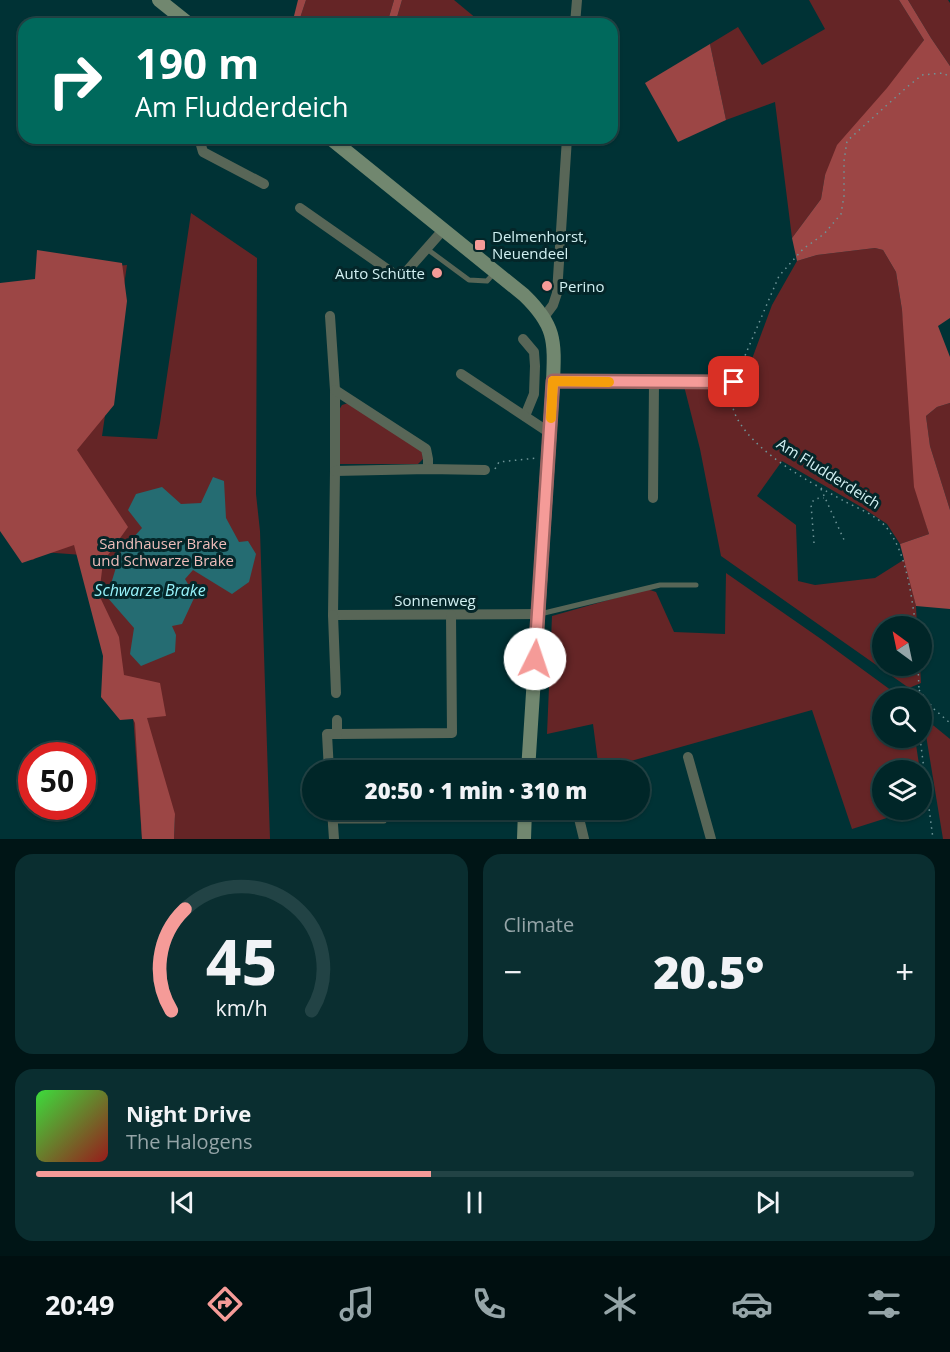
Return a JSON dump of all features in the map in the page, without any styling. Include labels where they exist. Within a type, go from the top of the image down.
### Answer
[{"type":"main road","points":[[159,0],[182,18]]},
{"type":"main road","points":[[337,144],[524,295],[544,317],[550,331],[554,345],[553,381],[529,760]]},
{"type":"main road","points":[[524,839],[525,820]]},
{"type":"street","points":[[576,18],[577,0]]},
{"type":"street","points":[[201,144],[203,152],[264,184]]},
{"type":"street","points":[[544,317],[557,293],[567,144]]},
{"type":"street","points":[[300,208],[397,276],[406,272],[443,230]]},
{"type":"street","points":[[330,316],[335,390],[333,615],[336,693]]},
{"type":"street","points":[[523,339],[534,352],[536,366],[534,394],[525,416]]},
{"type":"street","points":[[461,374],[550,433]]},
{"type":"street","points":[[553,381],[734,382]]},
{"type":"street","points":[[653,498],[654,383]]},
{"type":"street","points":[[335,390],[426,449],[428,469]]},
{"type":"street","points":[[335,471],[485,470]]},
{"type":"street","name":"Sonnenweg","points":[[333,615],[538,614]]},
{"type":"street","points":[[328,760],[327,734],[452,733],[451,615]]},
{"type":"street","points":[[337,720],[337,734]]},
{"type":"street","points":[[688,757],[711,839]]},
{"type":"street","points":[[332,820],[334,839]]},
{"type":"street","points":[[579,820],[584,839]]},
{"type":"lane","points":[[427,249],[469,280],[488,281],[496,272]]},
{"type":"lane","points":[[538,614],[660,585],[696,585]]},
{"type":"lane","points":[[375,820],[384,821]]},
{"type":"path","name":"Am Fludderdeich","points":[[914,616],[910,586],[900,550],[886,526],[787,467],[765,451],[746,431],[738,419],[732,402],[734,382],[779,276],[803,249],[824,234],[841,214],[847,141],[922,75],[943,73],[950,77]]},
{"type":"path","points":[[485,470],[494,470],[499,462],[549,457]]},
{"type":"path","points":[[821,488],[845,542]]},
{"type":"path","points":[[814,543],[811,504],[818,498],[825,498]]},
{"type":"path","points":[[932,706],[950,723]]},
{"type":"path","points":[[921,748],[933,839]]},
{"type":"green space","points":[[306,0],[394,0],[389,18],[300,18]]},
{"type":"green space","points":[[402,0],[454,0],[476,18],[397,18]]},
{"type":"green space","points":[[809,0],[899,0],[924,40],[825,175],[821,199],[792,238],[775,102],[726,120],[710,44],[738,27],[762,65],[825,29]]},
{"type":"green space","points":[[908,0],[948,0],[950,3],[950,66],[931,38]]},
{"type":"green space","points":[[191,213],[257,258],[256,494],[260,531],[270,839],[174,839],[175,814],[169,839],[142,839],[133,715],[91,578],[96,556],[42,552],[33,560],[22,555],[95,268],[127,265],[102,436],[157,439]]},
{"type":"green space","points":[[875,248],[883,250],[896,272],[925,520],[929,534],[900,544],[887,524],[782,461],[757,496],[796,525],[798,581],[815,585],[875,578],[905,559],[916,616],[872,616],[872,662],[721,556],[700,449],[684,386],[742,386],[772,305],[797,261],[817,255]]},
{"type":"green space","points":[[348,403],[422,451],[423,459],[418,464],[340,464],[339,410],[342,405]]},
{"type":"green space","points":[[950,403],[950,510],[930,446],[926,416],[937,407]]},
{"type":"green space","points":[[726,573],[888,688],[872,688],[872,748],[917,748],[918,760],[872,760],[872,820],[880,820],[852,829],[812,710],[634,760],[598,760],[593,724],[547,734],[552,616],[647,589],[656,592],[674,632],[725,634]]},
{"type":"green space","points":[[892,676],[921,676],[921,683],[909,688]]},
{"type":"green space","points":[[932,724],[950,739],[950,839],[943,839],[932,760],[930,760],[928,748],[932,748]]},
{"type":"shaded area","points":[[298,0],[306,0],[300,18],[294,18]]},
{"type":"shaded area","points":[[394,0],[402,0],[397,18],[389,18]]},
{"type":"shaded area","points":[[899,0],[908,0],[950,66],[950,318],[938,326],[950,357],[950,403],[937,407],[926,416],[930,446],[950,510],[950,609],[916,606],[900,544],[929,534],[914,487],[902,310],[896,272],[883,250],[875,248],[817,255],[797,261],[792,238],[821,199],[825,175],[837,145],[887,88],[924,40]]},
{"type":"shaded area","points":[[710,44],[726,120],[678,142],[645,83]]},
{"type":"shaded area","name":"Sandhauser Brake und Schwarze Brake","points":[[37,250],[122,263],[127,301],[114,405],[77,450],[128,527],[103,562],[99,595],[119,637],[124,675],[160,683],[166,716],[147,718],[175,814],[174,839],[142,839],[135,723],[133,719],[120,720],[101,697],[103,656],[74,545],[22,563],[0,531],[0,283],[35,279]]},
{"type":"water","name":"Schwarze Brake","points":[[213,477],[224,481],[226,518],[239,542],[248,541],[256,554],[249,582],[232,594],[193,570],[185,579],[195,596],[182,624],[172,626],[176,635],[175,652],[141,666],[130,654],[134,628],[107,597],[121,551],[142,528],[128,510],[136,494],[162,487],[181,504],[201,503]]},
{"type":"slow traffic","points":[[551,418],[553,381],[609,382]]},
{"type":"place","name":"Delmenhorst, Neuendeel","points":[[480,245]]},
{"type":"place","name":"Auto Schütte","points":[[437,273]]},
{"type":"place","name":"Perino","points":[[547,286]]},
{"type":"route","points":[[535,659],[553,381],[734,382]]}]
